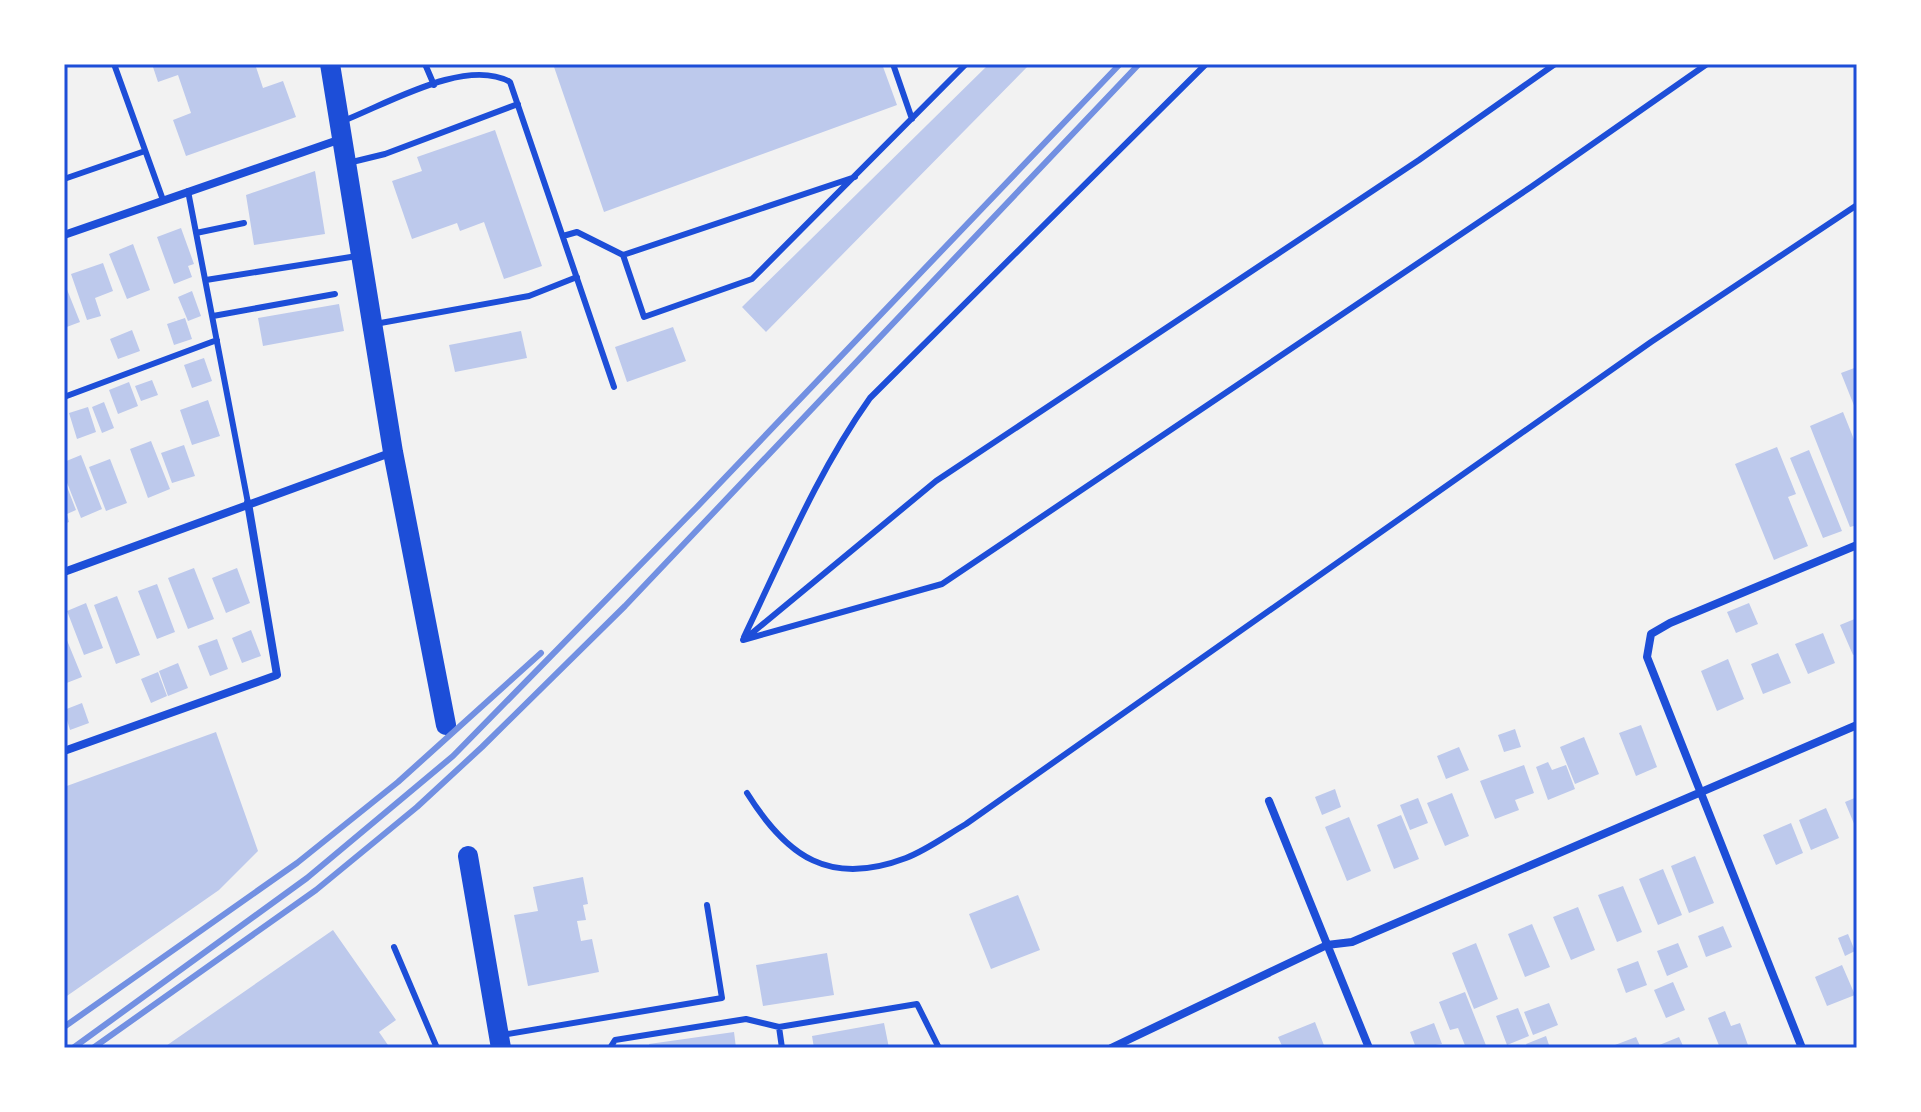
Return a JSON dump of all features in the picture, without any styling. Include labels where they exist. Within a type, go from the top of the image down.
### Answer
[{"type":"main road","points":[[330,64],[393,452],[446,725]]},
{"type":"main road","points":[[468,856],[500,1042]]},
{"type":"street","points":[[64,235],[188,191],[340,131]]},
{"type":"street","points":[[64,572],[393,452]]},
{"type":"street","points":[[64,751],[277,675],[248,503]]},
{"type":"street","points":[[1802,1048],[1647,657],[1651,634],[1670,623],[1857,545]]},
{"type":"street","points":[[1111,1048],[1327,945],[1352,942],[1857,725]]},
{"type":"street","points":[[1269,801],[1369,1048]]},
{"type":"lane","points":[[114,64],[163,200]]},
{"type":"lane","points":[[425,64],[434,85]]},
{"type":"lane","points":[[492,64],[495,73]]},
{"type":"lane","points":[[893,64],[912,119]]},
{"type":"lane","points":[[563,236],[577,232],[623,255],[644,317],[752,279],[966,64]]},
{"type":"lane","points":[[743,640],[816,487],[847,430],[870,398],[1206,64]]},
{"type":"lane","points":[[743,640],[936,481],[1419,160],[1555,64]]},
{"type":"lane","points":[[743,640],[942,584],[1531,187],[1707,64]]},
{"type":"lane","points":[[340,131],[458,75],[495,73],[510,82],[614,387]]},
{"type":"lane","points":[[345,164],[385,154],[518,104]]},
{"type":"lane","points":[[64,179],[145,151]]},
{"type":"lane","points":[[623,255],[855,177]]},
{"type":"lane","points":[[188,191],[248,503]]},
{"type":"lane","points":[[747,793],[766,824],[817,865],[859,869],[907,858],[966,824],[1651,342],[1857,205]]},
{"type":"lane","points":[[196,233],[244,223]]},
{"type":"lane","points":[[206,280],[360,255]]},
{"type":"lane","points":[[372,324],[529,296],[577,277]]},
{"type":"lane","points":[[213,316],[335,294]]},
{"type":"lane","points":[[64,397],[217,340]]},
{"type":"lane","points":[[500,1042],[722,998],[707,905]]},
{"type":"lane","points":[[394,947],[437,1048]]},
{"type":"lane","points":[[610,1048],[615,1040],[746,1019],[779,1027],[917,1004],[939,1048]]},
{"type":"lane","points":[[779,1027],[782,1048]]},
{"type":"building","points":[[152,64],[255,64],[263,88],[283,81],[296,117],[186,156],[173,120],[191,113],[178,75],[158,82]]},
{"type":"building","points":[[553,64],[882,64],[897,105],[604,212]]},
{"type":"building","points":[[989,64],[1030,64],[766,332],[742,307]]},
{"type":"building","points":[[495,130],[542,266],[504,279],[484,222],[460,231],[457,223],[412,239],[392,181],[422,171],[417,157]]},
{"type":"building","points":[[315,171],[325,234],[254,245],[246,195]]},
{"type":"building","points":[[181,228],[194,264],[188,266],[192,277],[174,284],[157,237]]},
{"type":"building","points":[[133,244],[150,290],[127,299],[109,254]]},
{"type":"building","points":[[103,263],[113,291],[95,298],[101,316],[87,320],[71,274]]},
{"type":"building","points":[[64,282],[80,322],[64,328]]},
{"type":"building","points":[[192,291],[201,316],[188,321],[178,297]]},
{"type":"building","points":[[339,304],[344,331],[263,346],[258,318]]},
{"type":"building","points":[[185,318],[192,339],[174,345],[167,324]]},
{"type":"building","points":[[673,327],[686,361],[627,382],[615,347]]},
{"type":"building","points":[[132,330],[140,351],[118,359],[110,339]]},
{"type":"building","points":[[521,331],[527,358],[455,372],[449,345]]},
{"type":"building","points":[[204,358],[212,381],[192,388],[184,365]]},
{"type":"building","points":[[1857,367],[1857,413],[1841,373]]},
{"type":"building","points":[[152,380],[158,395],[141,401],[135,386]]},
{"type":"building","points":[[129,382],[138,406],[118,414],[109,390]]},
{"type":"building","points":[[208,400],[220,436],[192,445],[180,410]]},
{"type":"building","points":[[104,402],[114,428],[102,433],[92,407]]},
{"type":"building","points":[[88,407],[96,432],[77,439],[69,413]]},
{"type":"building","points":[[1843,412],[1857,447],[1857,525],[1850,527],[1810,426]]},
{"type":"building","points":[[151,441],[170,489],[148,498],[130,449]]},
{"type":"building","points":[[184,445],[195,476],[172,483],[161,453]]},
{"type":"building","points":[[1777,447],[1796,494],[1788,497],[1808,546],[1774,560],[1735,464]]},
{"type":"building","points":[[1809,450],[1842,531],[1823,538],[1790,458]]},
{"type":"building","points":[[81,455],[102,509],[81,518],[64,475],[64,462]]},
{"type":"building","points":[[110,459],[127,503],[106,511],[89,467]]},
{"type":"building","points":[[64,479],[76,510],[67,514],[69,522],[64,524]]},
{"type":"building","points":[[194,568],[214,619],[188,629],[168,578]]},
{"type":"building","points":[[237,568],[250,603],[226,613],[212,578]]},
{"type":"building","points":[[157,584],[175,632],[157,639],[138,591]]},
{"type":"building","points":[[117,596],[140,655],[116,664],[94,605]]},
{"type":"building","points":[[86,603],[103,648],[84,655],[67,611]]},
{"type":"building","points":[[1749,603],[1758,624],[1736,633],[1727,612]]},
{"type":"building","points":[[1857,618],[1857,653],[1853,655],[1840,625]]},
{"type":"building","points":[[251,630],[261,656],[242,663],[232,638]]},
{"type":"building","points":[[64,633],[82,677],[64,684]]},
{"type":"building","points":[[1823,633],[1835,663],[1808,674],[1795,644]]},
{"type":"building","points":[[217,639],[228,669],[210,676],[198,646]]},
{"type":"building","points":[[1778,653],[1791,683],[1763,694],[1751,664]]},
{"type":"building","points":[[1728,659],[1744,699],[1717,711],[1701,671]]},
{"type":"building","points":[[178,663],[188,688],[168,696],[159,671]]},
{"type":"building","points":[[158,672],[167,696],[151,703],[141,679]]},
{"type":"building","points":[[82,703],[89,723],[70,730],[64,710]]},
{"type":"building","points":[[1641,725],[1657,767],[1636,776],[1619,733]]},
{"type":"building","points":[[1515,729],[1521,747],[1504,752],[1498,735]]},
{"type":"building","points":[[216,732],[258,851],[219,890],[64,998],[64,787]]},
{"type":"building","points":[[1584,737],[1599,774],[1575,784],[1560,747]]},
{"type":"building","points":[[1459,747],[1469,770],[1446,779],[1437,756]]},
{"type":"building","points":[[1548,762],[1552,770],[1566,765],[1575,789],[1548,800],[1536,767]]},
{"type":"building","points":[[1524,765],[1534,793],[1515,800],[1519,810],[1495,819],[1480,781]]},
{"type":"building","points":[[1335,789],[1341,807],[1322,815],[1315,797]]},
{"type":"building","points":[[1452,793],[1469,836],[1445,846],[1427,803]]},
{"type":"building","points":[[1857,797],[1857,831],[1845,802]]},
{"type":"building","points":[[1418,798],[1428,823],[1410,830],[1400,805]]},
{"type":"building","points":[[1826,808],[1839,838],[1811,850],[1799,820]]},
{"type":"building","points":[[1401,815],[1419,859],[1394,869],[1377,825]]},
{"type":"building","points":[[1349,817],[1371,871],[1347,881],[1325,827]]},
{"type":"building","points":[[1791,823],[1803,853],[1776,865],[1763,835]]},
{"type":"building","points":[[1695,856],[1714,903],[1689,913],[1671,866]]},
{"type":"building","points":[[1663,869],[1682,915],[1658,925],[1639,879]]},
{"type":"building","points":[[583,877],[588,904],[583,905],[586,920],[577,921],[581,941],[592,939],[599,972],[528,986],[514,915],[538,911],[533,887]]},
{"type":"building","points":[[1623,886],[1642,932],[1617,942],[1598,895]]},
{"type":"building","points":[[1018,895],[1040,950],[991,969],[969,914]]},
{"type":"building","points":[[1578,907],[1595,950],[1571,960],[1553,917]]},
{"type":"building","points":[[1532,924],[1550,967],[1525,977],[1508,934]]},
{"type":"building","points":[[1723,926],[1732,947],[1706,957],[1698,936]]},
{"type":"building","points":[[333,930],[396,1020],[379,1032],[390,1048],[163,1048]]},
{"type":"building","points":[[1848,934],[1855,951],[1845,956],[1838,938]]},
{"type":"building","points":[[1476,943],[1498,999],[1474,1009],[1452,953]]},
{"type":"building","points":[[1678,943],[1688,967],[1667,976],[1657,951]]},
{"type":"building","points":[[827,953],[834,995],[763,1006],[756,965]]},
{"type":"building","points":[[1638,961],[1647,985],[1626,993],[1617,969]]},
{"type":"building","points":[[1842,965],[1855,995],[1827,1006],[1815,977]]},
{"type":"building","points":[[1673,982],[1685,1010],[1666,1018],[1654,990]]},
{"type":"building","points":[[1465,992],[1487,1048],[1466,1048],[1458,1028],[1450,1030],[1439,1002]]},
{"type":"building","points":[[1549,1003],[1558,1025],[1533,1035],[1524,1012]]},
{"type":"building","points":[[1518,1008],[1529,1036],[1507,1045],[1496,1016]]},
{"type":"building","points":[[1725,1011],[1731,1026],[1740,1023],[1749,1048],[1720,1048],[1708,1018]]},
{"type":"building","points":[[1315,1022],[1325,1048],[1283,1048],[1278,1037]]},
{"type":"building","points":[[884,1023],[889,1048],[814,1048],[812,1036]]},
{"type":"building","points":[[1434,1023],[1442,1044],[1416,1048],[1410,1032]]},
{"type":"building","points":[[734,1032],[736,1048],[650,1048],[649,1044]]},
{"type":"building","points":[[1546,1036],[1550,1048],[1528,1048],[1526,1044]]},
{"type":"building","points":[[1636,1037],[1641,1048],[1616,1048],[1615,1045]]},
{"type":"building","points":[[1679,1037],[1684,1048],[1652,1048]]},
{"type":"railway","points":[[73,1048],[307,878],[453,756],[696,508],[1120,64]]},
{"type":"railway","points":[[93,1048],[316,890],[417,807],[482,747],[625,606],[1139,64]]},
{"type":"railway","points":[[64,1027],[297,863],[398,782],[541,653]]}]
